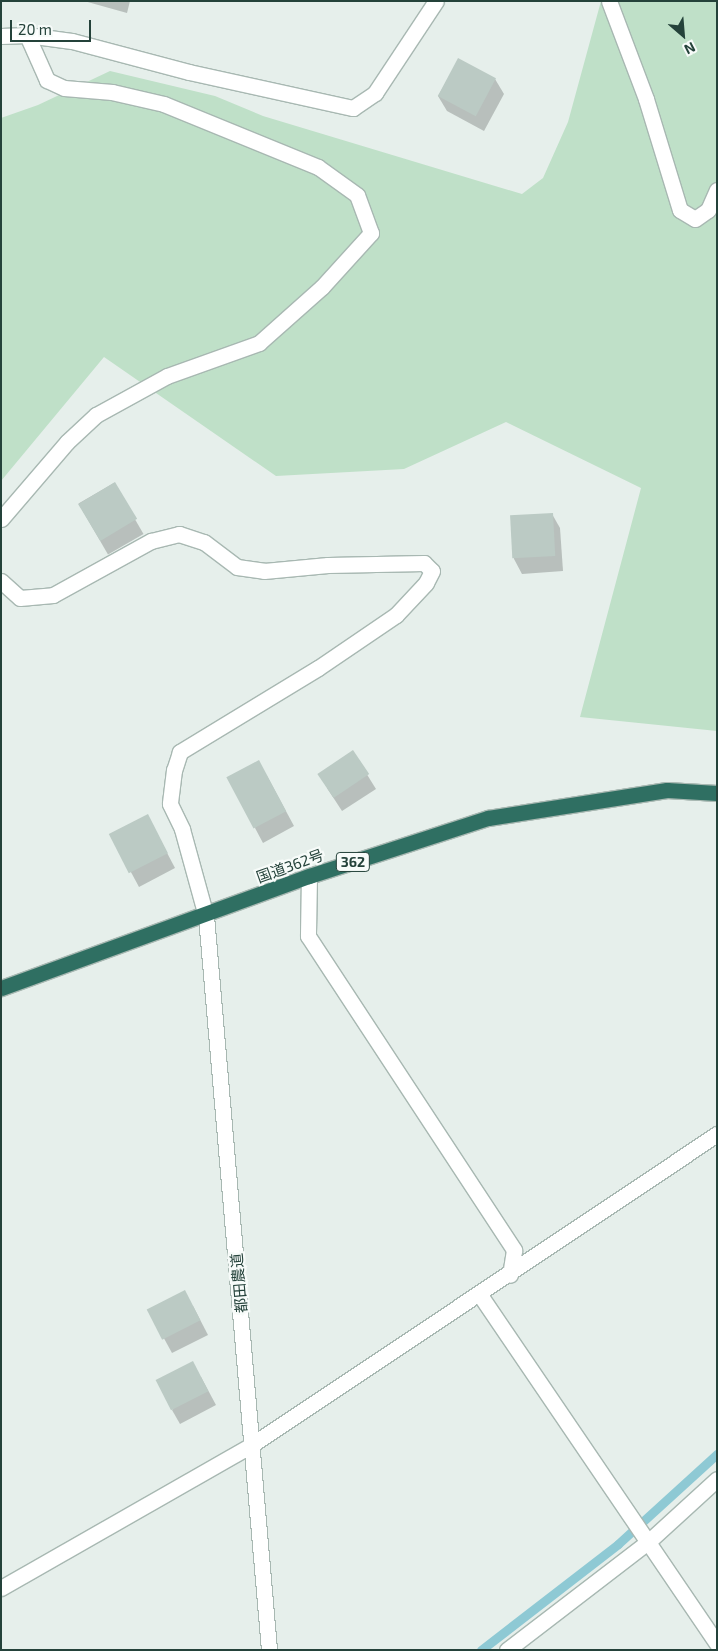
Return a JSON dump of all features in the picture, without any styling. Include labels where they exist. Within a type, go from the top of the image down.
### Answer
[{"type":"highway","name":"国道362号","points":[[1,988],[206,916],[309,876],[488,818],[667,790],[717,793]]},
{"type":"street","points":[[1,36],[27,35],[72,41],[189,72],[352,108],[375,93],[436,1]]},
{"type":"street","points":[[609,1],[646,99],[680,210],[695,219],[708,210],[717,190]]},
{"type":"street","points":[[1,518],[67,442],[96,415],[167,376],[259,343],[322,287],[371,233],[357,195],[318,167],[164,104],[112,92],[64,88],[47,80],[27,35]]},
{"type":"street","name":"都田農道","points":[[1,581],[20,598],[53,595],[151,541],[179,534],[204,542],[237,566],[264,571],[328,565],[424,563],[432,571],[426,583],[396,615],[318,668],[180,752],[174,770],[170,804],[182,829],[206,916],[253,1444],[269,1650]]},
{"type":"street","points":[[309,876],[308,936],[514,1250],[510,1275]]},
{"type":"street","points":[[1,1588],[253,1444],[510,1275],[717,1134]]},
{"type":"street","points":[[480,1295],[717,1644]]},
{"type":"street","points":[[507,1650],[647,1539],[717,1479]]},
{"type":"green space","points":[[601,1],[717,1],[717,731],[580,717],[641,488],[506,422],[404,469],[276,476],[104,357],[1,481],[1,118],[38,105],[110,71],[215,96],[263,116],[522,194],[543,178],[568,122]]},
{"type":"building","points":[[458,58],[496,78],[476,116],[438,96]]},
{"type":"building","points":[[115,482],[137,519],[100,541],[78,504]]},
{"type":"building","points":[[553,513],[555,556],[512,558],[510,515]]},
{"type":"building","points":[[353,750],[369,774],[334,798],[317,774]]},
{"type":"building","points":[[259,760],[286,811],[254,829],[226,777]]},
{"type":"building","points":[[148,814],[168,853],[129,873],[109,834]]},
{"type":"building","points":[[185,1290],[200,1320],[162,1340],[147,1310]]},
{"type":"building","points":[[193,1361],[208,1391],[171,1410],[156,1380]]},
{"type":"waterway","points":[[481,1650],[618,1544],[717,1454]]}]
